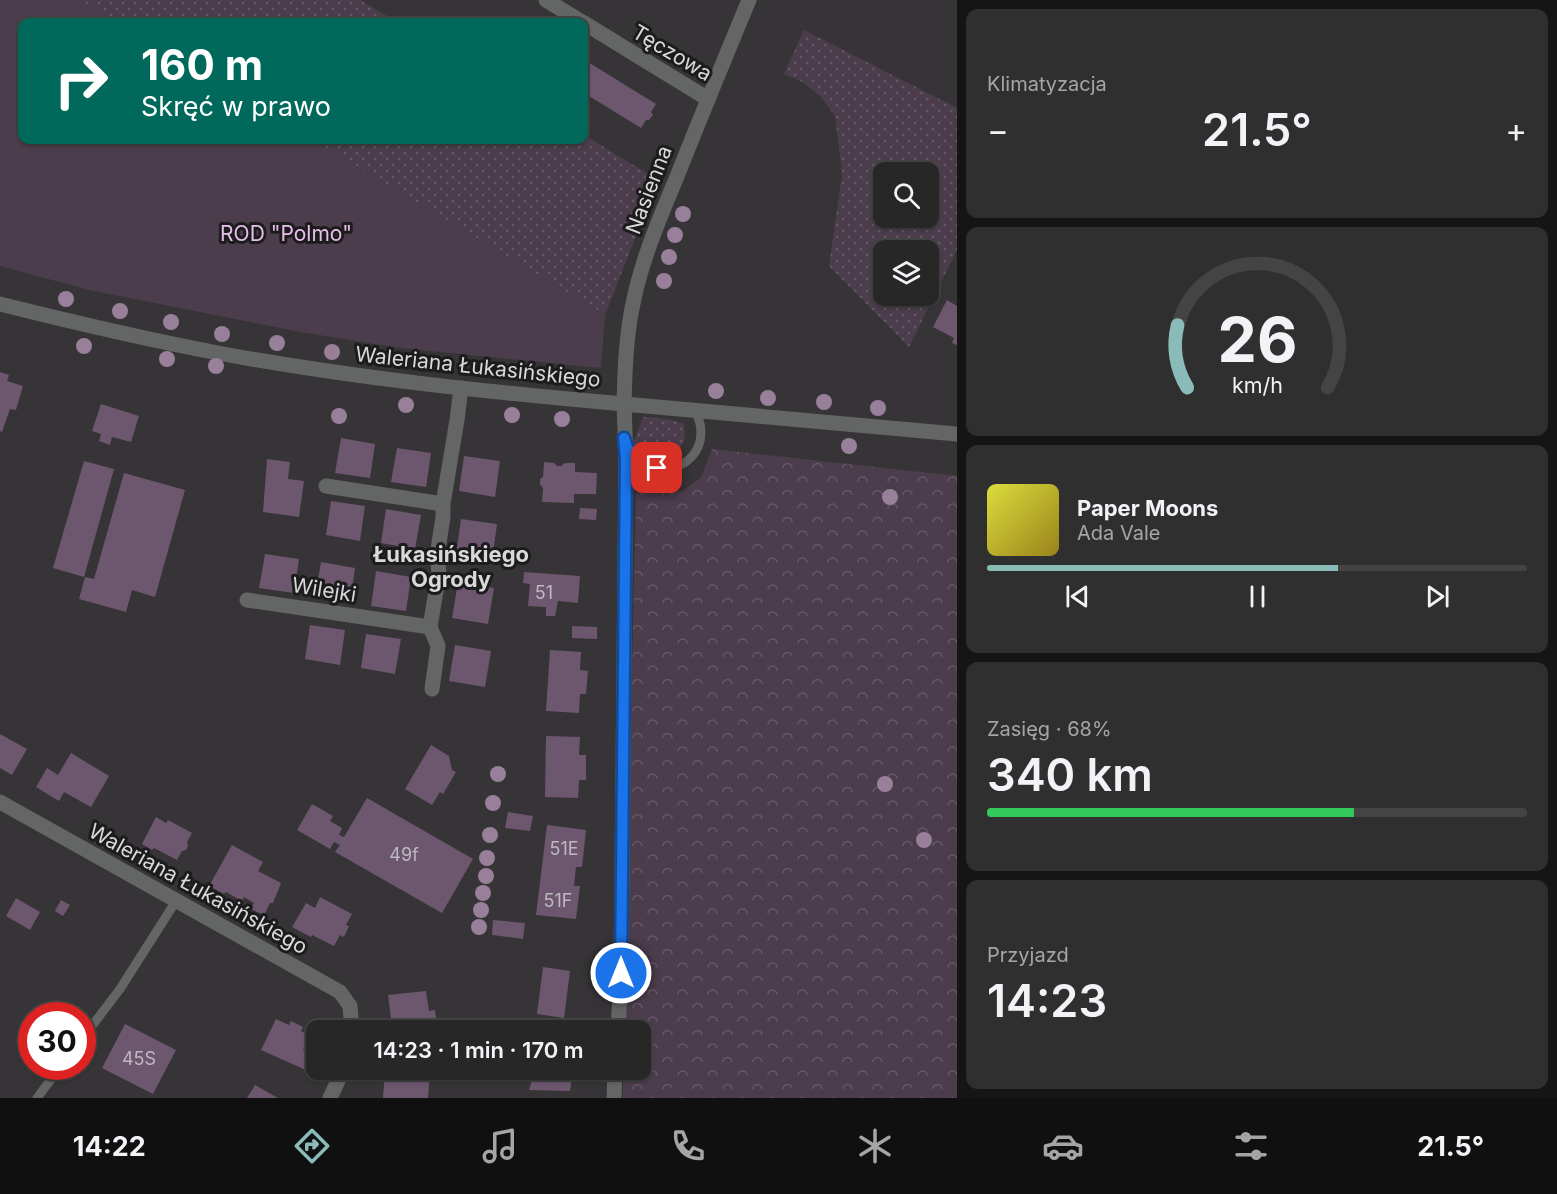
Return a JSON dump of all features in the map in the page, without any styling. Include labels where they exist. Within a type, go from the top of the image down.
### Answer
[{"type":"street","name":"Tęczowa","points":[[546,0],[575,18]]},
{"type":"street","name":"Nasienna","points":[[624,404],[627,346],[636,288],[658,224],[749,0]]},
{"type":"street","name":"Tęczowa","points":[[588,26],[708,99]]},
{"type":"street","name":"Waleriana Łukasińskiego","points":[[0,304],[217,353],[361,376],[624,404],[957,434]]},
{"type":"street","points":[[432,689],[438,646],[430,627],[439,573],[437,556],[443,504],[458,420],[461,388]]},
{"type":"street","points":[[619,1020],[621,973],[626,460],[624,404]]},
{"type":"street","points":[[326,486],[443,504]]},
{"type":"street","name":"Wilejki","points":[[247,600],[430,627]]},
{"type":"street","name":"Waleriana Łukasińskiego","points":[[0,802],[340,992],[350,1006],[351,1020]]},
{"type":"street","points":[[330,1098],[338,1080]]},
{"type":"street","points":[[614,1098],[615,1080]]},
{"type":"lane","points":[[624,438],[630,453],[640,463],[657,468],[677,467],[694,455],[700,442],[700,422],[695,410]]},
{"type":"lane","points":[[96,1021],[120,989],[176,901]]},
{"type":"lane","points":[[37,1098],[50,1080]]},
{"type":"green space","name":"ROD \"Polmo\"","points":[[0,0],[80,0],[110,18],[18,18],[18,144],[319,144],[605,315],[601,368],[400,348],[300,332],[89,290],[0,266]]},
{"type":"green space","points":[[80,0],[360,0],[390,18],[110,18]]},
{"type":"green space","points":[[804,30],[957,108],[957,250],[939,286],[939,240],[873,240],[873,306],[929,306],[909,347],[829,266],[842,174],[835,116],[821,97],[803,82],[784,74]]},
{"type":"green space","points":[[588,137],[658,180],[605,315],[319,144],[588,144]]},
{"type":"green space","points":[[643,417],[684,424],[684,441],[674,455],[639,450],[633,443]]},
{"type":"green space","points":[[712,449],[957,476],[957,1098],[623,1098],[623,1080],[651,1080],[651,1020],[624,1020],[636,493],[683,491],[701,477]]},
{"type":"building","points":[[588,62],[656,104],[651,112],[653,115],[641,128],[588,95]]},
{"type":"building","points":[[947,300],[957,306],[957,345],[952,343],[954,338],[933,327]]},
{"type":"building","points":[[0,372],[9,375],[7,381],[23,386],[16,410],[10,409],[2,432],[0,431]]},
{"type":"building","points":[[101,404],[139,416],[131,442],[112,437],[110,445],[99,441],[101,434],[92,431]]},
{"type":"building","points":[[341,438],[375,444],[370,478],[335,473]]},
{"type":"building","points":[[397,448],[431,453],[426,487],[391,482]]},
{"type":"building","points":[[464,456],[500,461],[495,497],[459,491]]},
{"type":"building","points":[[267,459],[290,462],[288,479],[304,481],[299,517],[263,512]]},
{"type":"building","points":[[84,461],[114,469],[84,577],[53,568]]},
{"type":"building","points":[[544,462],[554,463],[557,466],[575,463],[575,472],[597,473],[596,494],[574,494],[574,503],[542,502],[543,488],[540,479],[543,477]]},
{"type":"building","points":[[124,473],[185,490],[155,597],[132,590],[126,612],[79,599],[85,577],[94,579]]},
{"type":"building","points":[[331,501],[365,506],[360,541],[326,535]]},
{"type":"building","points":[[580,508],[597,509],[596,520],[579,519]]},
{"type":"building","points":[[386,509],[421,515],[415,549],[381,543]]},
{"type":"building","points":[[461,519],[497,524],[492,561],[456,555]]},
{"type":"building","points":[[265,554],[299,559],[294,593],[259,588]]},
{"type":"building","points":[[321,562],[355,568],[350,603],[315,597]]},
{"type":"building","points":[[376,571],[411,577],[406,611],[371,606]]},
{"type":"building","points":[[524,572],[580,576],[578,603],[558,601],[555,616],[546,616],[546,607],[528,606],[530,584],[523,583]]},
{"type":"building","points":[[458,582],[494,588],[488,624],[452,618]]},
{"type":"building","points":[[310,625],[345,630],[340,665],[305,659]]},
{"type":"building","points":[[572,626],[597,627],[597,639],[572,638]]},
{"type":"building","points":[[366,634],[401,639],[395,674],[361,668]]},
{"type":"building","points":[[455,645],[491,651],[485,687],[449,681]]},
{"type":"building","points":[[550,650],[581,652],[580,670],[588,671],[586,694],[580,694],[579,713],[546,711]]},
{"type":"building","points":[[0,734],[27,749],[12,775],[0,768]]},
{"type":"building","points":[[546,736],[580,737],[579,755],[586,755],[586,780],[579,780],[578,798],[545,797]]},
{"type":"building","points":[[431,745],[449,756],[452,770],[456,772],[443,794],[440,792],[432,805],[405,789]]},
{"type":"building","points":[[71,753],[109,776],[91,807],[64,792],[59,801],[36,787],[47,768],[58,775]]},
{"type":"building","points":[[367,798],[473,859],[442,913],[335,852],[340,845],[334,842],[330,849],[297,830],[312,804],[333,816],[330,821],[342,828],[339,835],[344,837]]},
{"type":"building","points":[[508,812],[533,816],[530,831],[505,828]]},
{"type":"building","points":[[156,817],[166,823],[168,820],[192,833],[186,850],[182,851],[177,860],[142,844]]},
{"type":"building","points":[[547,825],[586,830],[582,867],[576,867],[574,886],[580,886],[576,919],[536,915]]},
{"type":"building","points":[[232,845],[263,862],[258,871],[281,883],[273,903],[270,903],[264,915],[251,909],[254,903],[244,897],[242,901],[209,886]]},
{"type":"building","points":[[320,897],[352,914],[346,925],[349,926],[345,935],[343,937],[340,935],[334,946],[292,927],[306,903],[315,908]]},
{"type":"building","points":[[16,898],[40,912],[30,930],[6,916]]},
{"type":"building","points":[[61,900],[70,905],[63,916],[55,911]]},
{"type":"building","points":[[493,920],[525,923],[523,939],[492,935]]},
{"type":"building","points":[[543,967],[570,971],[564,1018],[537,1014]]},
{"type":"building","points":[[426,991],[429,1011],[435,1010],[436,1020],[387,1020],[387,1018],[391,1018],[388,995]]},
{"type":"building","points":[[276,1019],[289,1025],[291,1021],[303,1027],[301,1031],[306,1033],[306,1046],[303,1050],[306,1052],[306,1070],[261,1050]]},
{"type":"building","points":[[125,1024],[176,1050],[153,1094],[102,1068]]},
{"type":"building","points":[[384,1080],[429,1080],[428,1098],[383,1098]]},
{"type":"building","points":[[532,1080],[572,1080],[570,1091],[529,1090]]},
{"type":"building","points":[[255,1085],[278,1098],[247,1098]]},
{"type":"district","name":"Łukasińskiego Ogrody","points":[[451,566]]},
{"type":"route","points":[[621,973],[626,460],[624,438],[634,459],[645,466],[657,468]]}]
